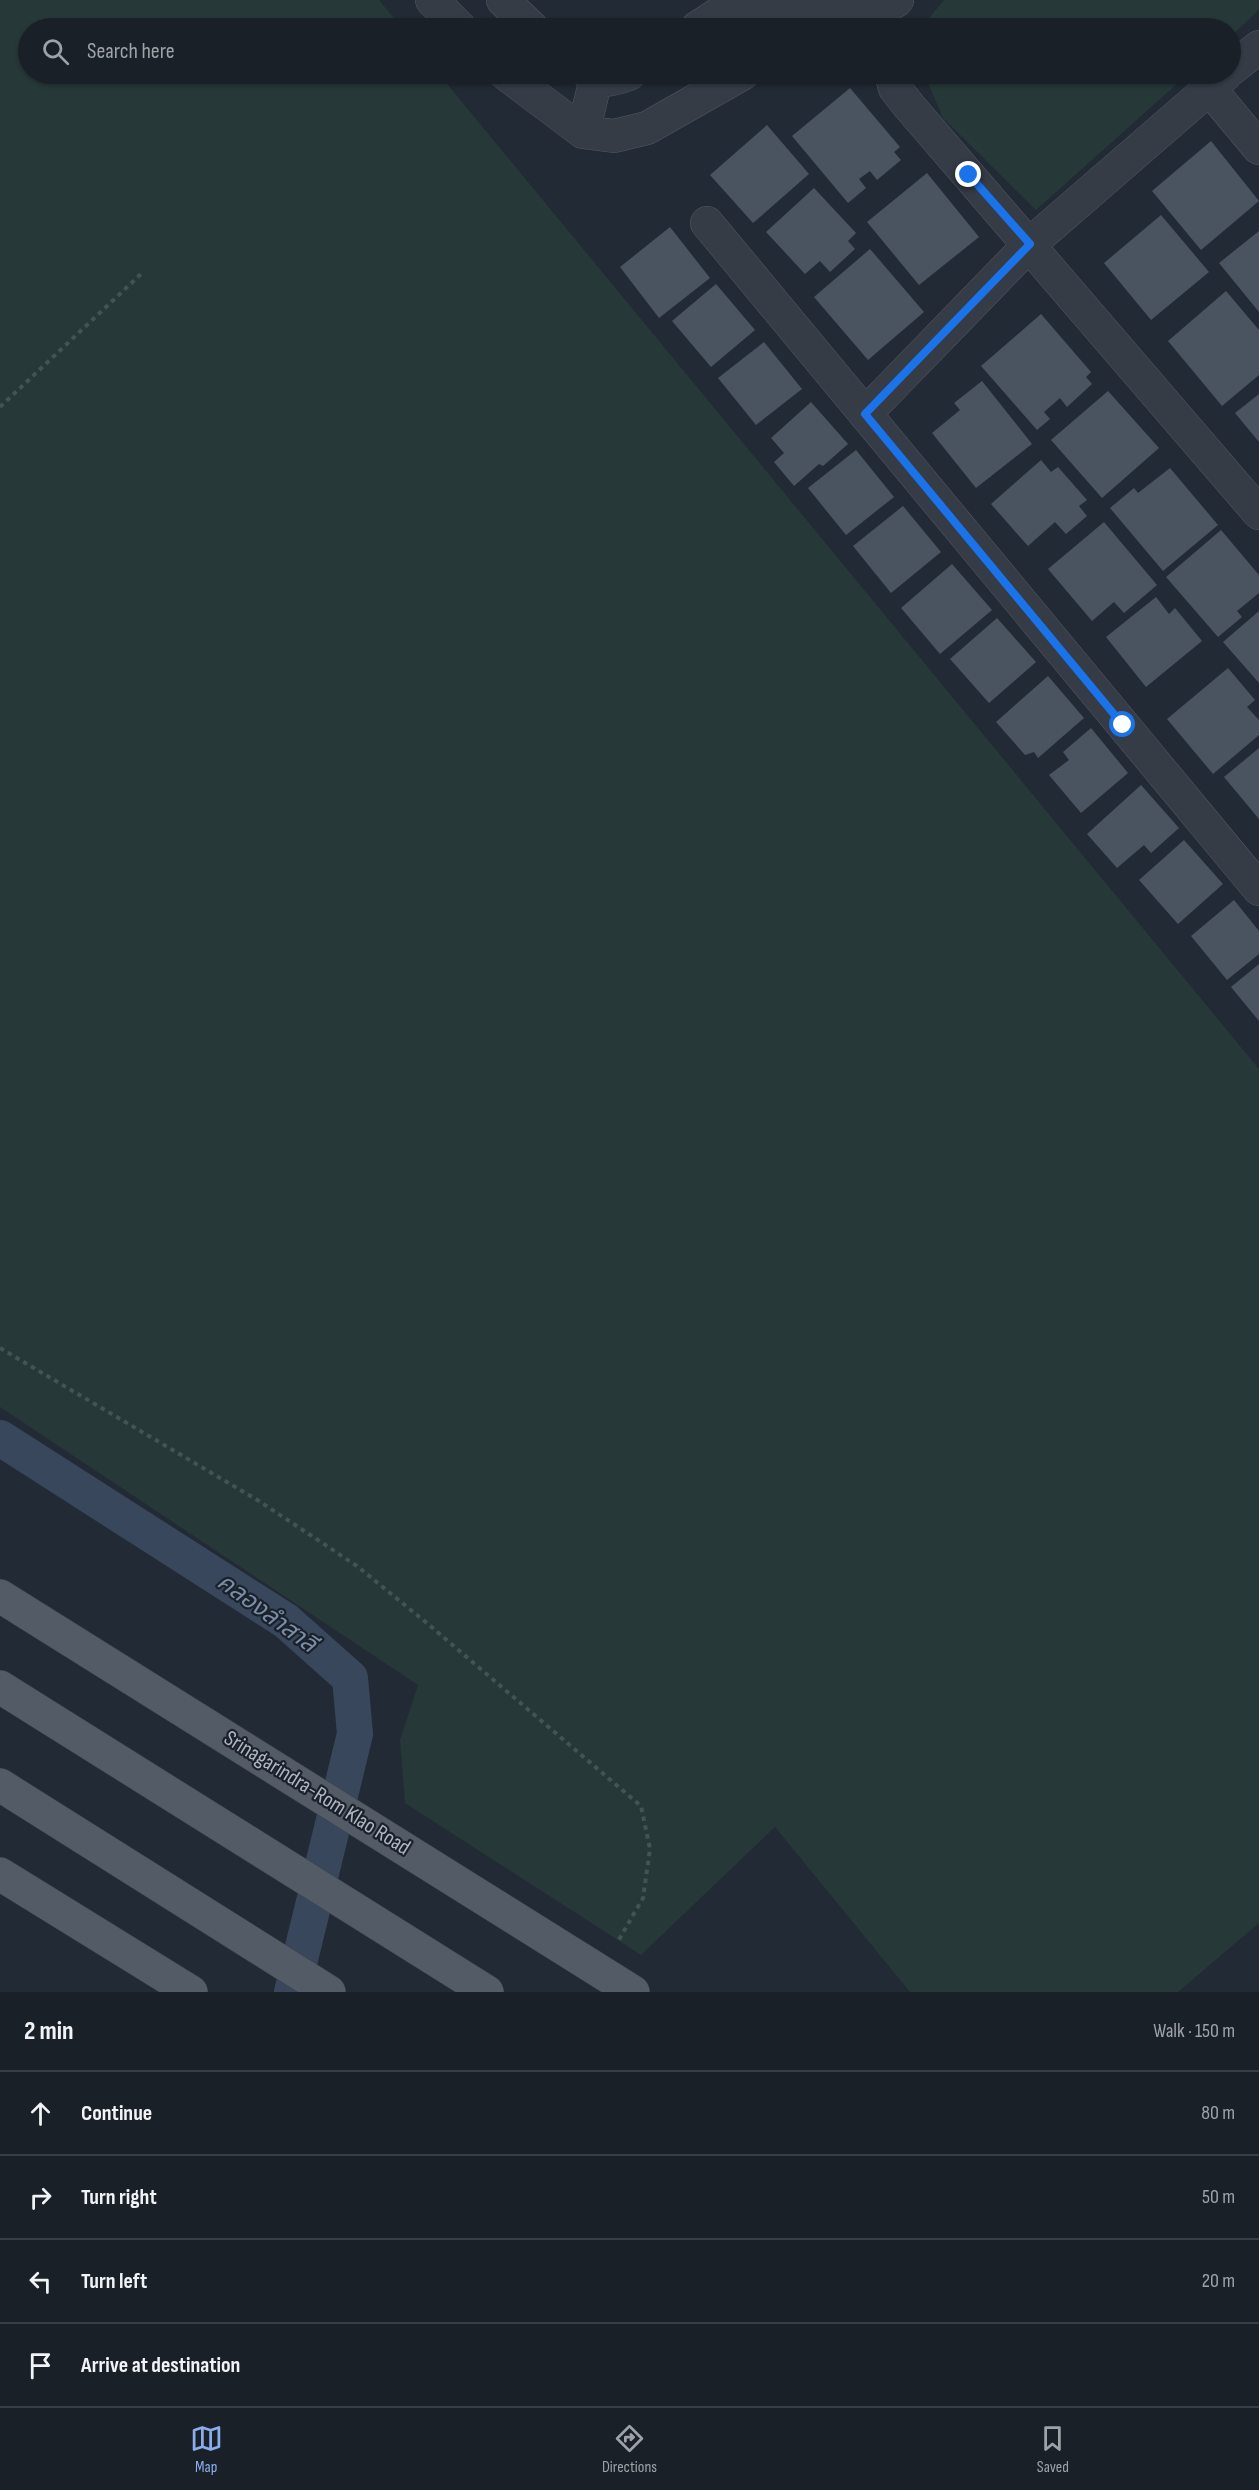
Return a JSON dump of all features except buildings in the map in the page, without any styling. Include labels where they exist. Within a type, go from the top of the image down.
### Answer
[{"type":"main road","name":"Srinagarindra-Rom Klao Road","points":[[0,1596],[633,1992]]},
{"type":"main road","points":[[0,1687],[483,1989]]},
{"type":"main road","points":[[0,1785],[329,1992]]},
{"type":"main road","points":[[0,1874],[191,1992]]},
{"type":"street","points":[[432,0],[450,18]]},
{"type":"street","points":[[503,0],[522,18]]},
{"type":"street","points":[[713,18],[741,0]]},
{"type":"street","points":[[754,0],[761,18]]},
{"type":"street","points":[[770,0],[796,18]]},
{"type":"street","points":[[833,18],[887,13]]},
{"type":"street","points":[[1241,62],[1259,47]]},
{"type":"street","points":[[519,84],[583,132],[614,136],[648,128],[725,84]]},
{"type":"street","points":[[583,132],[591,84]]},
{"type":"street","points":[[894,84],[909,106],[1259,513]]},
{"type":"street","points":[[865,414],[1030,244],[1214,84]]},
{"type":"street","points":[[1226,84],[1259,148]]},
{"type":"street","points":[[707,223],[1259,889]]},
{"type":"path","points":[[0,407],[141,274]]},
{"type":"path","points":[[0,1348],[259,1501],[357,1566],[641,1806],[650,1849],[643,1898],[601,1971]]},
{"type":"shaded area","points":[[0,0],[379,0],[394,18],[18,18],[18,84],[447,84],[1259,1069],[1259,1923],[1178,1992],[910,1992],[775,1827],[641,1955],[405,1803],[400,1740],[418,1685],[0,1407]]},
{"type":"shaded area","points":[[944,0],[1259,0],[1259,10],[1241,27],[1241,18],[929,18]]},
{"type":"shaded area","points":[[928,84],[1177,84],[1036,210],[943,118]]},
{"type":"waterway","name":"คลองลำสาลี","points":[[0,1438],[286,1621],[350,1678],[355,1734],[292,1992]]},
{"type":"route","points":[[969,175],[1030,244],[865,414],[1123,725]]}]
